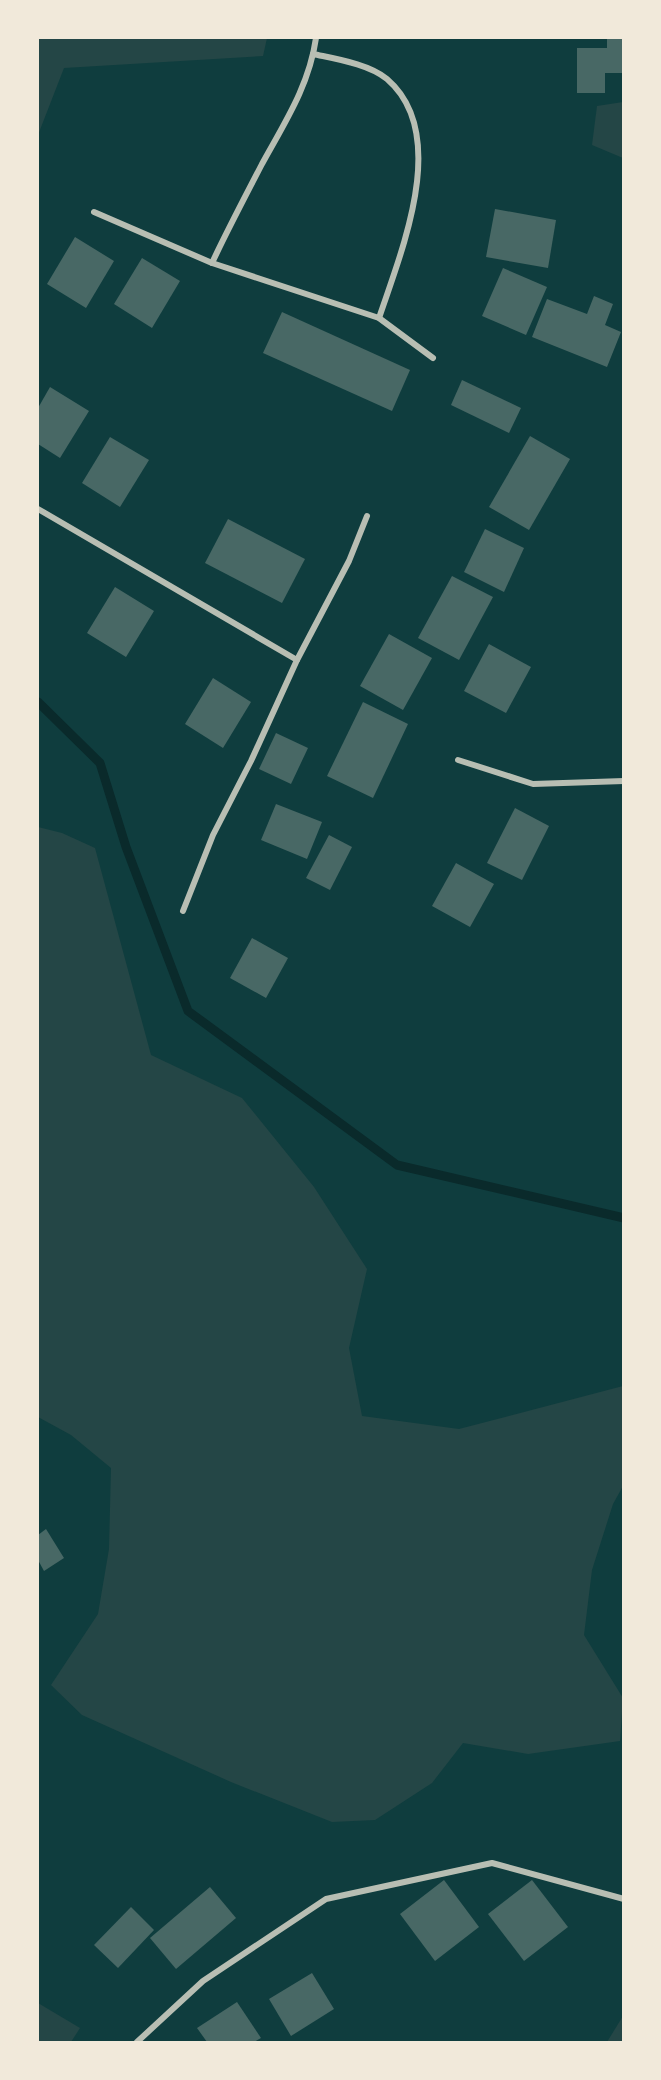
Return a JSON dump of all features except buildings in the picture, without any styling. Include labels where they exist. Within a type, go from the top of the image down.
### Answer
[{"type":"street","points":[[212,263],[239,207],[303,90],[314,54],[315,38]]},
{"type":"street","points":[[314,54],[351,62],[386,78],[406,101],[414,123],[419,169],[413,214],[380,318]]},
{"type":"street","points":[[94,213],[212,263],[380,318],[433,358]]},
{"type":"street","points":[[38,508],[297,660]]},
{"type":"street","points":[[183,911],[213,835],[251,761],[297,660],[349,561],[367,516]]},
{"type":"street","points":[[458,760],[533,784],[624,781]]},
{"type":"street","points":[[137,2043],[203,1981],[326,1899],[492,1863],[624,1899]]},
{"type":"shaded area","points":[[38,38],[267,38],[263,56],[64,68],[38,135]]},
{"type":"shaded area","points":[[623,102],[623,158],[592,145],[597,106]]},
{"type":"shaded area","points":[[38,827],[62,833],[95,848],[151,1055],[242,1098],[314,1187],[367,1269],[349,1348],[362,1416],[459,1429],[623,1386],[623,1486],[613,1504],[592,1570],[584,1635],[623,1698],[620,1741],[528,1754],[463,1743],[432,1783],[375,1820],[332,1822],[231,1782],[82,1715],[51,1685],[98,1614],[109,1549],[111,1468],[71,1435],[38,1417]]},
{"type":"shaded area","points":[[38,2003],[80,2028],[71,2042],[38,2042]]},
{"type":"shaded area","points":[[623,2016],[623,2042],[607,2042]]},
{"type":"waterway","points":[[38,702],[100,763],[126,847],[188,1011],[397,1165],[624,1218]]}]
